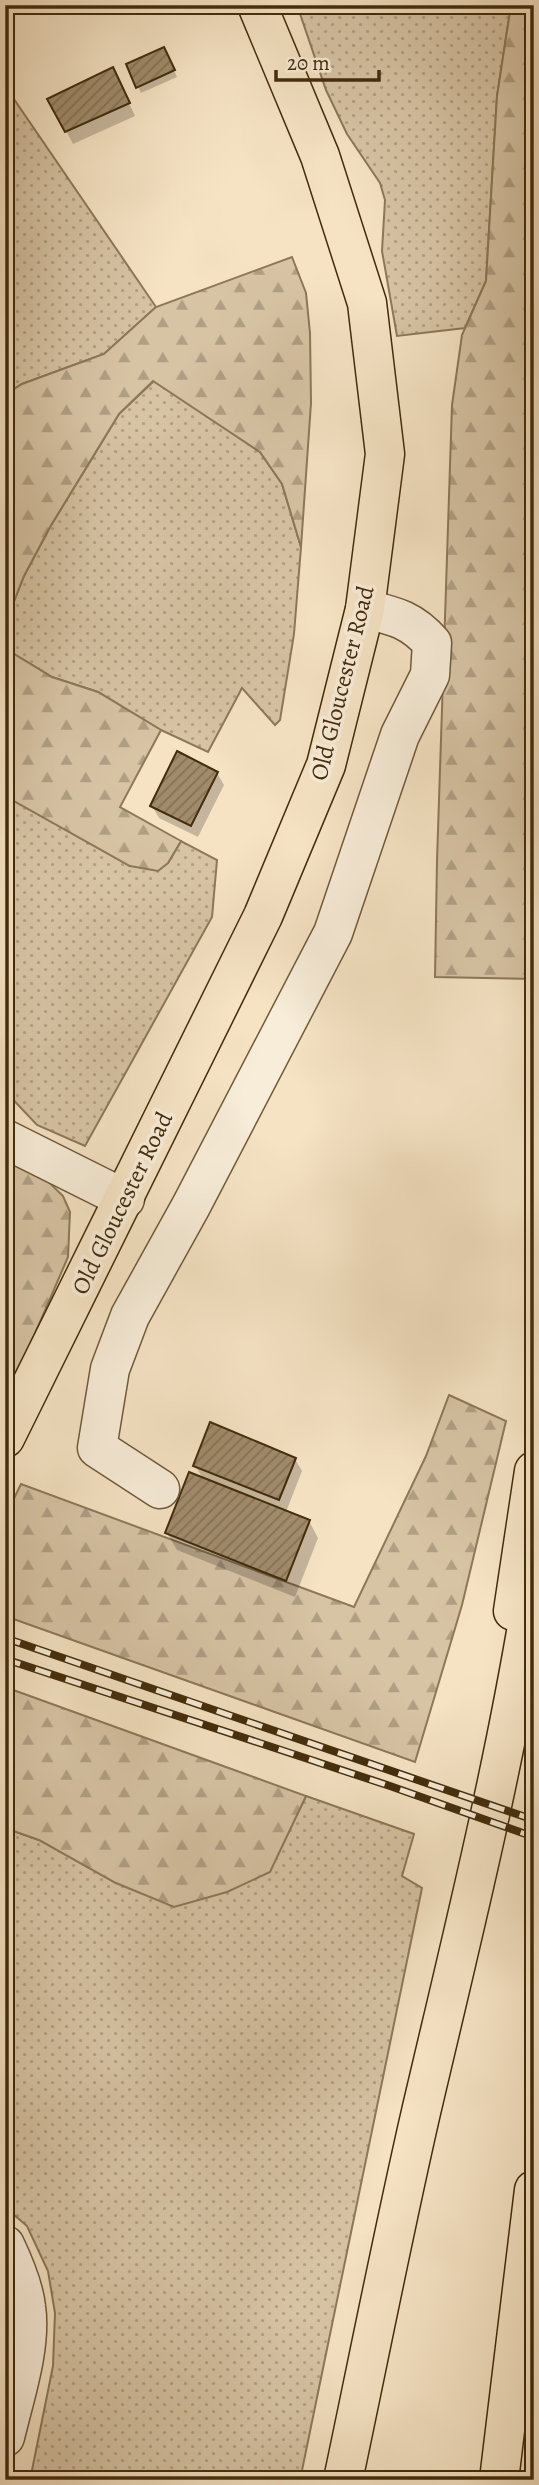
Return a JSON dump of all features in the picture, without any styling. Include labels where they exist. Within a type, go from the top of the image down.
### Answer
[{"type":"main road","name":"Old Gloucester Road","points":[[5,1438],[263,916],[326,765],[365,609],[385,454],[367,303],[320,156],[257,5]]},
{"type":"main road","points":[[410,2164],[466,1849],[508,1640],[534,1471]]},
{"type":"main road","points":[[342,2480],[410,2164],[482,1853],[525,1643],[534,1584]]},
{"type":"main road","points":[[499,2480],[534,2190]]},
{"type":"street","points":[[160,1489],[97,1448],[110,1369],[130,1316],[191,1206],[333,933],[400,735],[430,675],[432,643],[420,629],[399,617],[365,609]]},
{"type":"street","points":[[5,1139],[125,1199]]},
{"type":"street","points":[[5,2245],[14,2263],[26,2307],[27,2332],[5,2437]]},
{"type":"green space","points":[[297,5],[511,5],[497,96],[486,281],[465,328],[397,336],[382,251],[385,200],[380,183],[347,134],[326,90]]},
{"type":"green space","points":[[511,5],[534,5],[534,979],[435,977],[452,405],[462,335],[486,281],[497,96]]},
{"type":"green space","points":[[5,86],[156,307],[104,354],[22,384],[5,395]]},
{"type":"green space","points":[[292,257],[306,293],[310,333],[311,403],[301,547],[282,484],[260,452],[153,381],[119,414],[50,527],[24,576],[7,619],[6,649],[52,677],[98,692],[161,730],[120,807],[181,841],[168,863],[158,871],[130,866],[5,796],[5,395],[22,384],[104,354],[156,307]]},
{"type":"green space","points":[[154,381],[260,452],[282,484],[301,547],[294,634],[280,720],[275,725],[242,688],[208,752],[161,730],[98,692],[52,677],[6,649],[7,619],[24,576],[50,527],[119,414]]},
{"type":"green space","points":[[5,796],[130,866],[168,863],[181,841],[217,860],[212,917],[85,1146],[37,1125],[5,1091]]},
{"type":"green space","points":[[5,1146],[32,1166],[63,1196],[70,1212],[68,1257],[5,1403]]},
{"type":"green space","points":[[449,1395],[506,1421],[462,1605],[415,1762],[5,1616],[5,1517],[21,1484],[354,1607],[426,1456]]},
{"type":"green space","points":[[5,1687],[306,1796],[270,1872],[227,1892],[174,1907],[116,1883],[39,1840],[5,1828]]},
{"type":"green space","points":[[306,1796],[414,1834],[402,1876],[422,1888],[300,2480],[30,2480],[53,2366],[55,2313],[48,2271],[27,2226],[5,2207],[5,1828],[39,1840],[116,1883],[269,1872]]},
{"type":"building","points":[[164,47],[175,70],[136,88],[126,64]]},
{"type":"building","points":[[113,67],[130,103],[65,132],[47,99]]},
{"type":"building","points":[[177,751],[218,772],[191,826],[150,806]]},
{"type":"building","points":[[210,1422],[296,1458],[279,1500],[193,1466]]},
{"type":"building","points":[[189,1472],[310,1520],[286,1581],[165,1533]]},
{"type":"railway","points":[[5,1638],[534,1820]]},
{"type":"railway","points":[[5,1659],[390,1786],[534,1837]]}]
